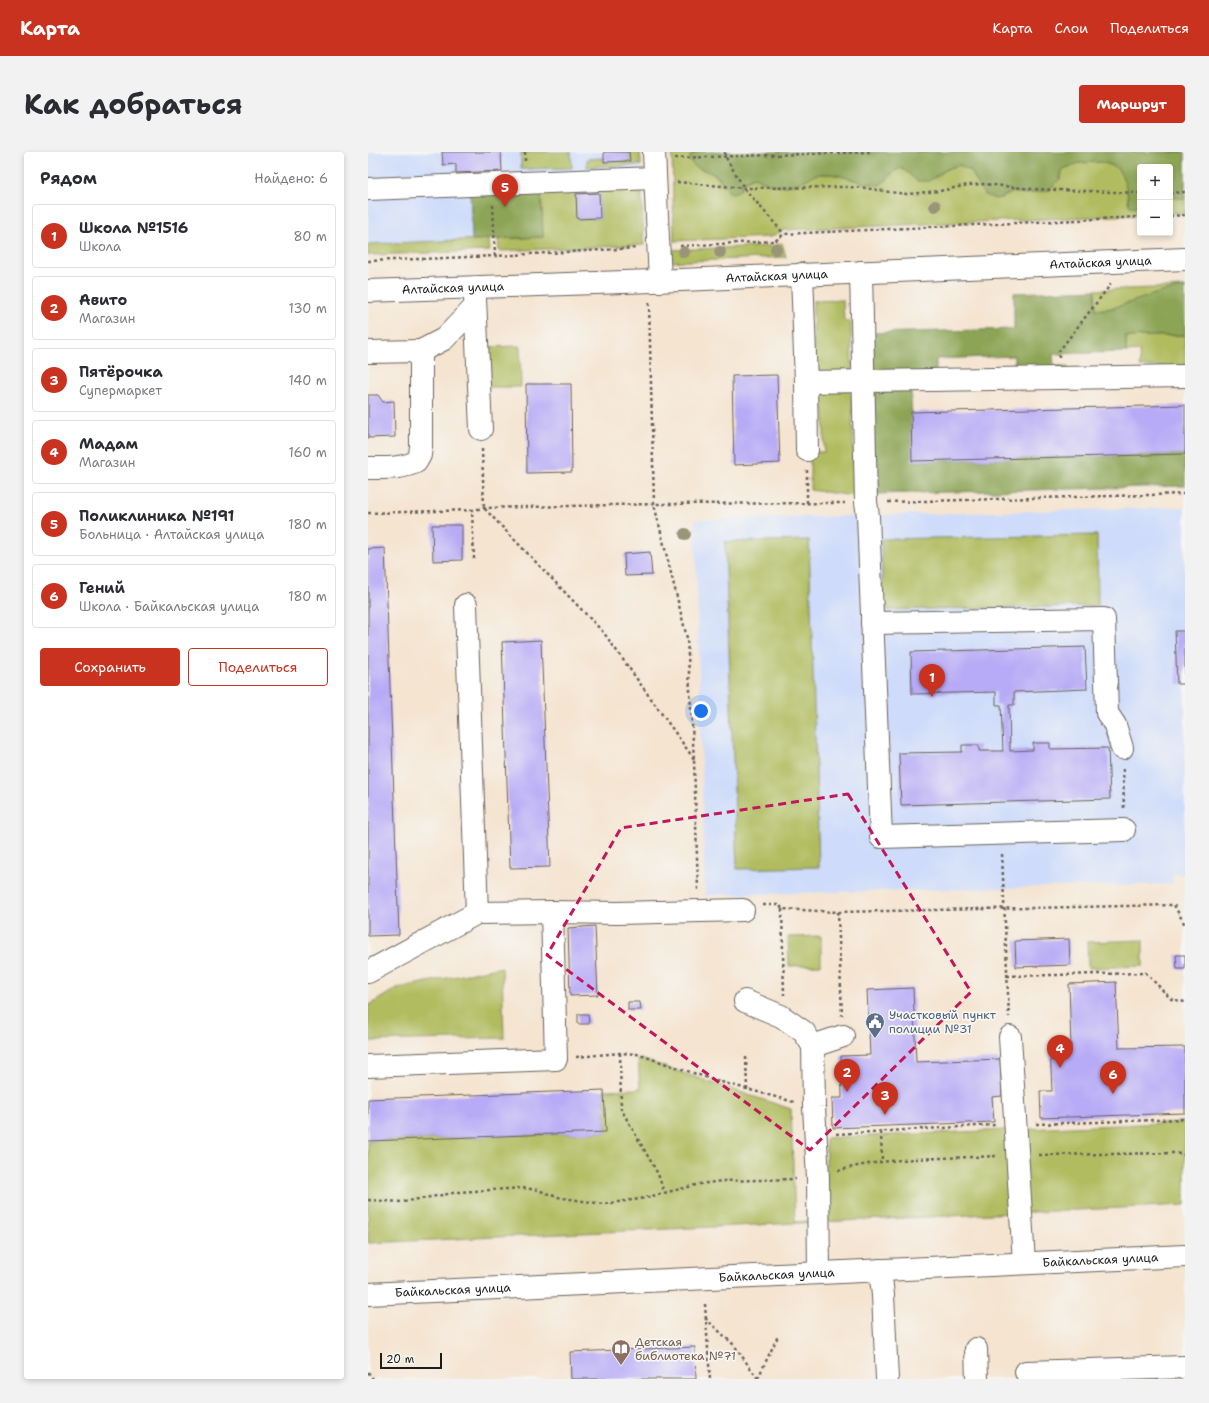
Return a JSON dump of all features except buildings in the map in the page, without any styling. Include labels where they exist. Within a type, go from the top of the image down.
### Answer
[{"type":"street","points":[[368,189],[654,165],[660,281]]},
{"type":"street","name":"Алтайская улица","points":[[368,291],[475,297],[660,281],[1185,259]]},
{"type":"street","points":[[861,272],[867,312],[864,382],[866,502],[881,837],[1124,830]]},
{"type":"street","points":[[802,274],[807,450]]},
{"type":"street","points":[[368,352],[421,351],[444,339],[475,297]]},
{"type":"street","points":[[475,297],[481,429]]},
{"type":"street","points":[[368,468],[397,468],[407,466],[416,462],[420,455],[421,351]]},
{"type":"street","points":[[806,382],[1185,376]]},
{"type":"street","points":[[466,605],[477,913]]},
{"type":"street","points":[[872,623],[1104,619],[1107,713],[1115,725],[1122,748]]},
{"type":"street","points":[[368,972],[477,913],[617,913],[750,908]]},
{"type":"street","points":[[368,1066],[556,1059],[552,912]]},
{"type":"street","points":[[745,1001],[785,1019],[804,1032],[812,1046],[818,1178],[820,1273]]},
{"type":"street","points":[[812,1046],[843,1036]]},
{"type":"street","points":[[1010,1037],[1024,1263]]},
{"type":"street","name":"Байкальская улица","points":[[368,1294],[1185,1256]]},
{"type":"street","points":[[880,1270],[883,1295],[887,1379]]},
{"type":"street","points":[[976,1349],[977,1379]]},
{"type":"street","points":[[1026,1372],[1185,1367]]},
{"type":"path","points":[[725,152],[725,156],[744,188],[784,234]]},
{"type":"path","points":[[871,152],[669,158],[654,165],[670,181],[744,188],[847,187],[920,194],[940,192],[968,185],[984,184],[1032,189],[1137,193]]},
{"type":"path","points":[[1173,193],[1185,192]]},
{"type":"path","points":[[1173,216],[1185,215]]},
{"type":"path","points":[[368,261],[495,256],[775,241],[784,234],[1137,217]]},
{"type":"path","points":[[494,239],[495,256]]},
{"type":"path","points":[[1059,378],[1060,351],[1112,284]]},
{"type":"path","points":[[649,303],[654,504],[687,638],[694,760],[699,898]]},
{"type":"path","points":[[481,429],[484,508],[604,633],[694,760]]},
{"type":"path","points":[[807,450],[807,503]]},
{"type":"path","points":[[368,513],[472,510],[484,508],[654,504],[866,502],[1185,494]]},
{"type":"path","points":[[472,510],[474,559]]},
{"type":"path","points":[[1122,748],[1124,830]]},
{"type":"path","points":[[1001,834],[1010,1037]]},
{"type":"path","points":[[750,908],[780,904],[782,909],[785,1019]]},
{"type":"path","points":[[782,909],[838,912],[1174,905],[1185,925]]},
{"type":"path","points":[[838,912],[843,1036]]},
{"type":"path","points":[[1007,976],[1146,973],[1171,999],[1185,1002]]},
{"type":"path","points":[[556,1059],[620,1053],[637,1054],[747,1090],[814,1107]]},
{"type":"path","points":[[620,1053],[621,1109],[658,1174],[664,1192]]},
{"type":"path","points":[[746,1057],[747,1090]]},
{"type":"path","points":[[881,1132],[882,1161]]},
{"type":"path","points":[[368,1200],[402,1202],[459,1192],[522,1188],[538,1190],[557,1197],[603,1204],[640,1199],[700,1184],[722,1181],[818,1178],[853,1167],[882,1161],[1120,1153],[1185,1154]]},
{"type":"path","points":[[705,1304],[710,1379]]},
{"type":"path","points":[[705,1318],[734,1345],[758,1378],[778,1336]]},
{"type":"path","points":[[368,1372],[373,1379]]},
{"type":"highlighted area","points":[[848,794],[971,992],[810,1150],[547,955],[621,828]]},
{"type":"shaded area","points":[[368,152],[640,152],[643,233],[368,244]]},
{"type":"shaded area","points":[[1185,507],[1185,874],[1173,874],[1173,884],[705,895],[695,520]]},
{"type":"green space","points":[[521,152],[571,152],[572,168],[521,169]]},
{"type":"green space","points":[[629,152],[640,152],[641,165],[587,167],[587,159],[604,158],[604,162],[630,161]]},
{"type":"green space","points":[[672,152],[694,152],[690,157],[697,168],[714,175],[726,188],[740,190],[743,183],[753,177],[779,186],[785,186],[797,183],[818,174],[833,174],[870,184],[886,181],[894,171],[901,168],[917,181],[935,178],[947,169],[959,165],[971,171],[976,178],[1001,198],[1013,192],[1026,194],[1049,190],[1060,179],[1063,169],[1079,163],[1100,162],[1118,169],[1127,190],[1128,202],[1132,207],[1137,206],[1137,215],[784,230],[771,237],[674,241]]},
{"type":"green space","points":[[694,152],[1185,152],[1185,199],[1173,197],[1173,164],[1137,164],[1137,206],[1132,207],[1129,205],[1127,190],[1118,169],[1100,162],[1079,163],[1063,169],[1060,179],[1049,190],[1026,194],[1013,192],[1001,198],[995,199],[985,195],[971,171],[959,165],[947,169],[929,181],[917,181],[901,168],[879,185],[827,174],[813,176],[789,186],[775,185],[753,177],[743,182],[740,190],[733,193],[729,192],[717,176],[696,167],[691,161],[690,157]]},
{"type":"green space","points":[[641,182],[644,245],[499,251],[498,239],[543,237],[541,186],[576,185],[578,219],[600,218],[599,193],[601,193],[601,184]]},
{"type":"green space","points":[[541,186],[543,237],[472,240],[470,189]]},
{"type":"green space","points":[[1173,197],[1185,199],[1185,213],[1173,213]]},
{"type":"green space","points":[[489,239],[490,251],[368,255],[368,244]]},
{"type":"green space","points":[[782,243],[786,257],[668,262],[669,250],[772,246]]},
{"type":"green space","points":[[1185,287],[1161,292],[1113,308],[1095,310],[1095,290]]},
{"type":"green space","points":[[1185,287],[1185,335],[1126,337],[1126,352],[1053,354],[1054,366],[1068,366],[1068,369],[1014,371],[1014,356],[936,359],[936,373],[874,376],[872,333],[1014,329],[1014,293],[1095,290],[1096,310],[1113,308],[1161,292]]},
{"type":"green space","points":[[843,300],[844,321],[851,321],[852,375],[814,376],[813,301]]},
{"type":"green space","points":[[1185,335],[1185,366],[1140,367],[1139,351],[1126,352],[1126,337]]},
{"type":"green space","points":[[520,346],[521,387],[488,387],[487,347]]},
{"type":"green space","points":[[810,389],[852,389],[854,496],[810,490],[810,452],[824,452],[824,409],[810,409]]},
{"type":"green space","points":[[911,390],[913,461],[1185,454],[1185,486],[874,494],[872,391]]},
{"type":"green space","points":[[1097,535],[1098,606],[883,610],[881,539]]},
{"type":"green space","points":[[809,540],[819,867],[737,869],[725,542]]},
{"type":"green space","points":[[821,936],[821,965],[789,966],[788,937]]},
{"type":"green space","points":[[1143,940],[1143,966],[1088,968],[1087,942]]},
{"type":"green space","points":[[502,967],[504,1038],[368,1041],[368,1006],[397,988]]},
{"type":"green space","points":[[638,1058],[791,1109],[795,1222],[826,1220],[826,1138],[1185,1122],[1185,1205],[368,1243],[368,1141],[606,1132],[604,1090],[640,1089]]},
{"type":"place","name":"Поликлиника №191","points":[[505,207]]},
{"type":"place","name":"Школа №1516","points":[[932,697]]},
{"type":"place","name":"Участковый пункт полиции №31","points":[[875,1039]]},
{"type":"place","name":"Мадам","points":[[1060,1068]]},
{"type":"place","name":"Авито","points":[[847,1092]]},
{"type":"place","name":"Гений","points":[[1113,1094]]},
{"type":"place","name":"Пятёрочка","points":[[885,1115]]},
{"type":"place","name":"Детская библиотека №71","points":[[621,1366]]}]
